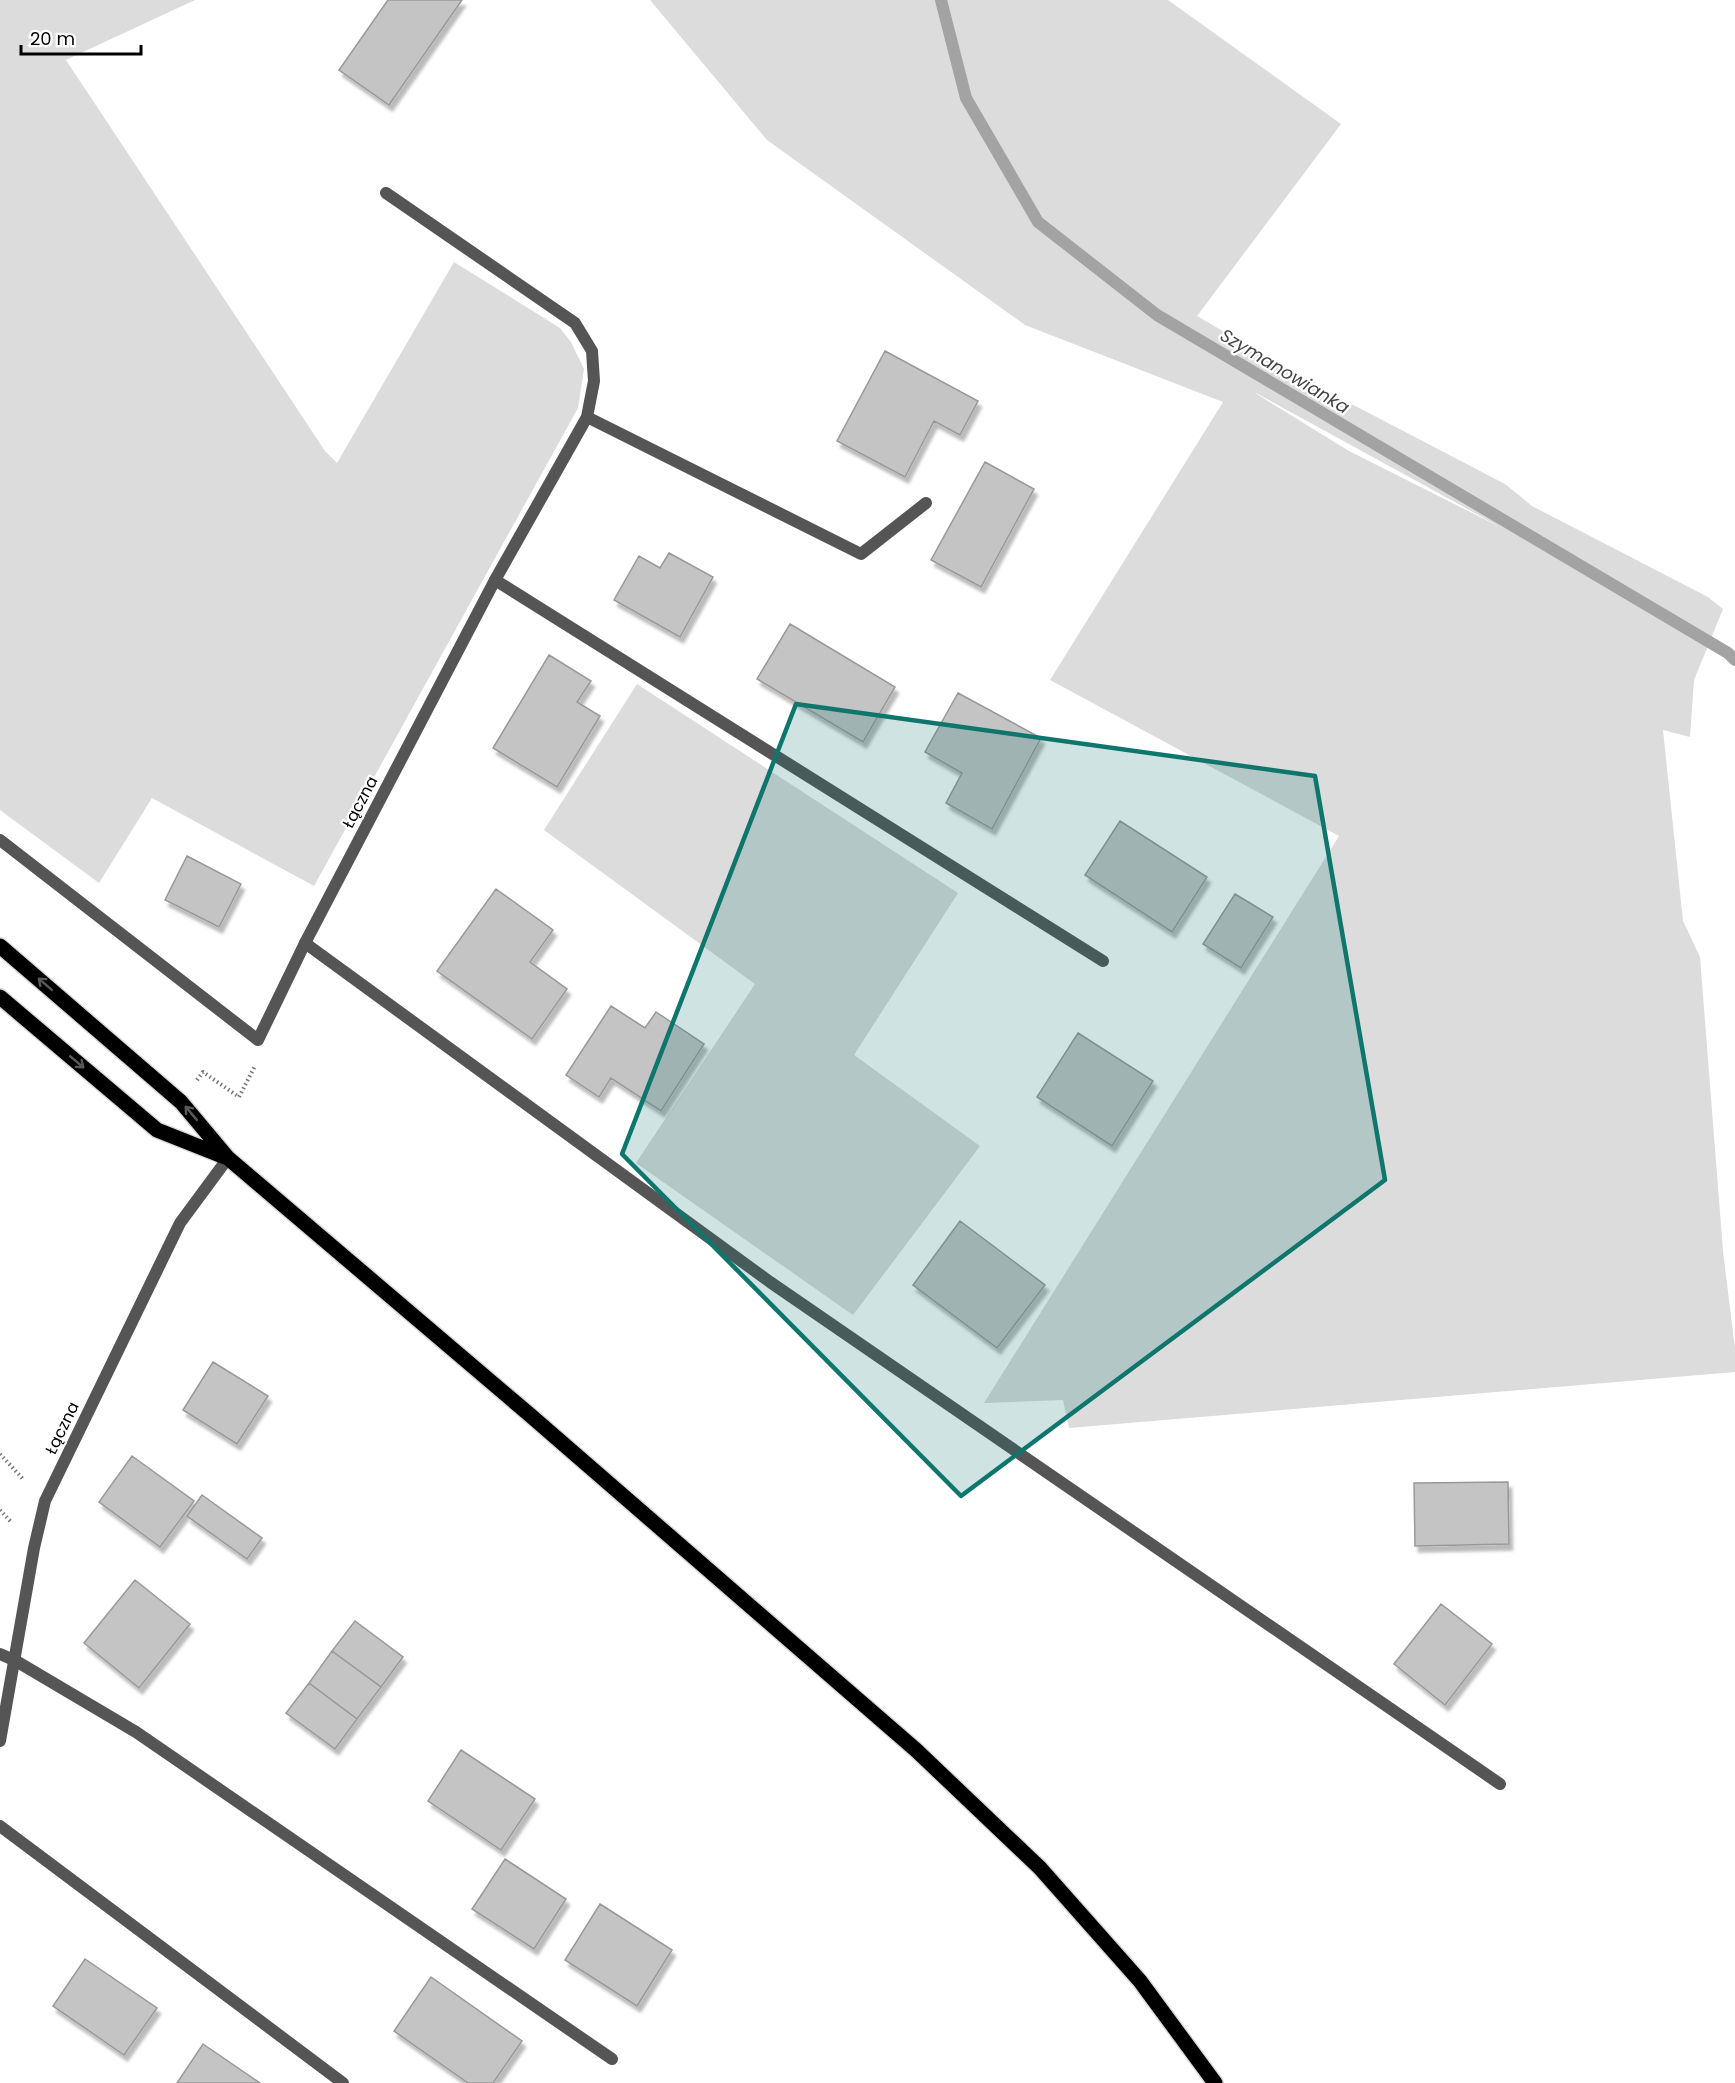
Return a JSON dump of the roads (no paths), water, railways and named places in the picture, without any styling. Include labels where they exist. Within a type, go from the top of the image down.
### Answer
[{"type":"main road","points":[[0,946],[182,1102],[228,1158],[530,1415],[916,1750],[1040,1868],[1140,1981],[1215,2083]]},
{"type":"main road","points":[[0,997],[156,1130],[228,1158]]},
{"type":"street","name":"Łączna","points":[[0,840],[258,1040],[305,943],[495,580],[587,417],[594,381],[592,351],[575,324],[386,193]]},
{"type":"street","points":[[587,417],[861,554],[926,503]]},
{"type":"street","points":[[495,580],[1103,961]]},
{"type":"street","points":[[305,943],[770,1282],[1500,1784]]},
{"type":"street","name":"Łączna","points":[[0,1741],[16,1661],[34,1548],[45,1501],[180,1224],[228,1158]]},
{"type":"street","points":[[0,1654],[16,1661],[136,1732],[612,2059]]},
{"type":"street","points":[[0,1826],[343,2083]]},
{"type":"waterway","name":"Szymanowianka","points":[[941,0],[966,98],[1038,222],[1157,315],[1728,653],[1735,660]]}]
